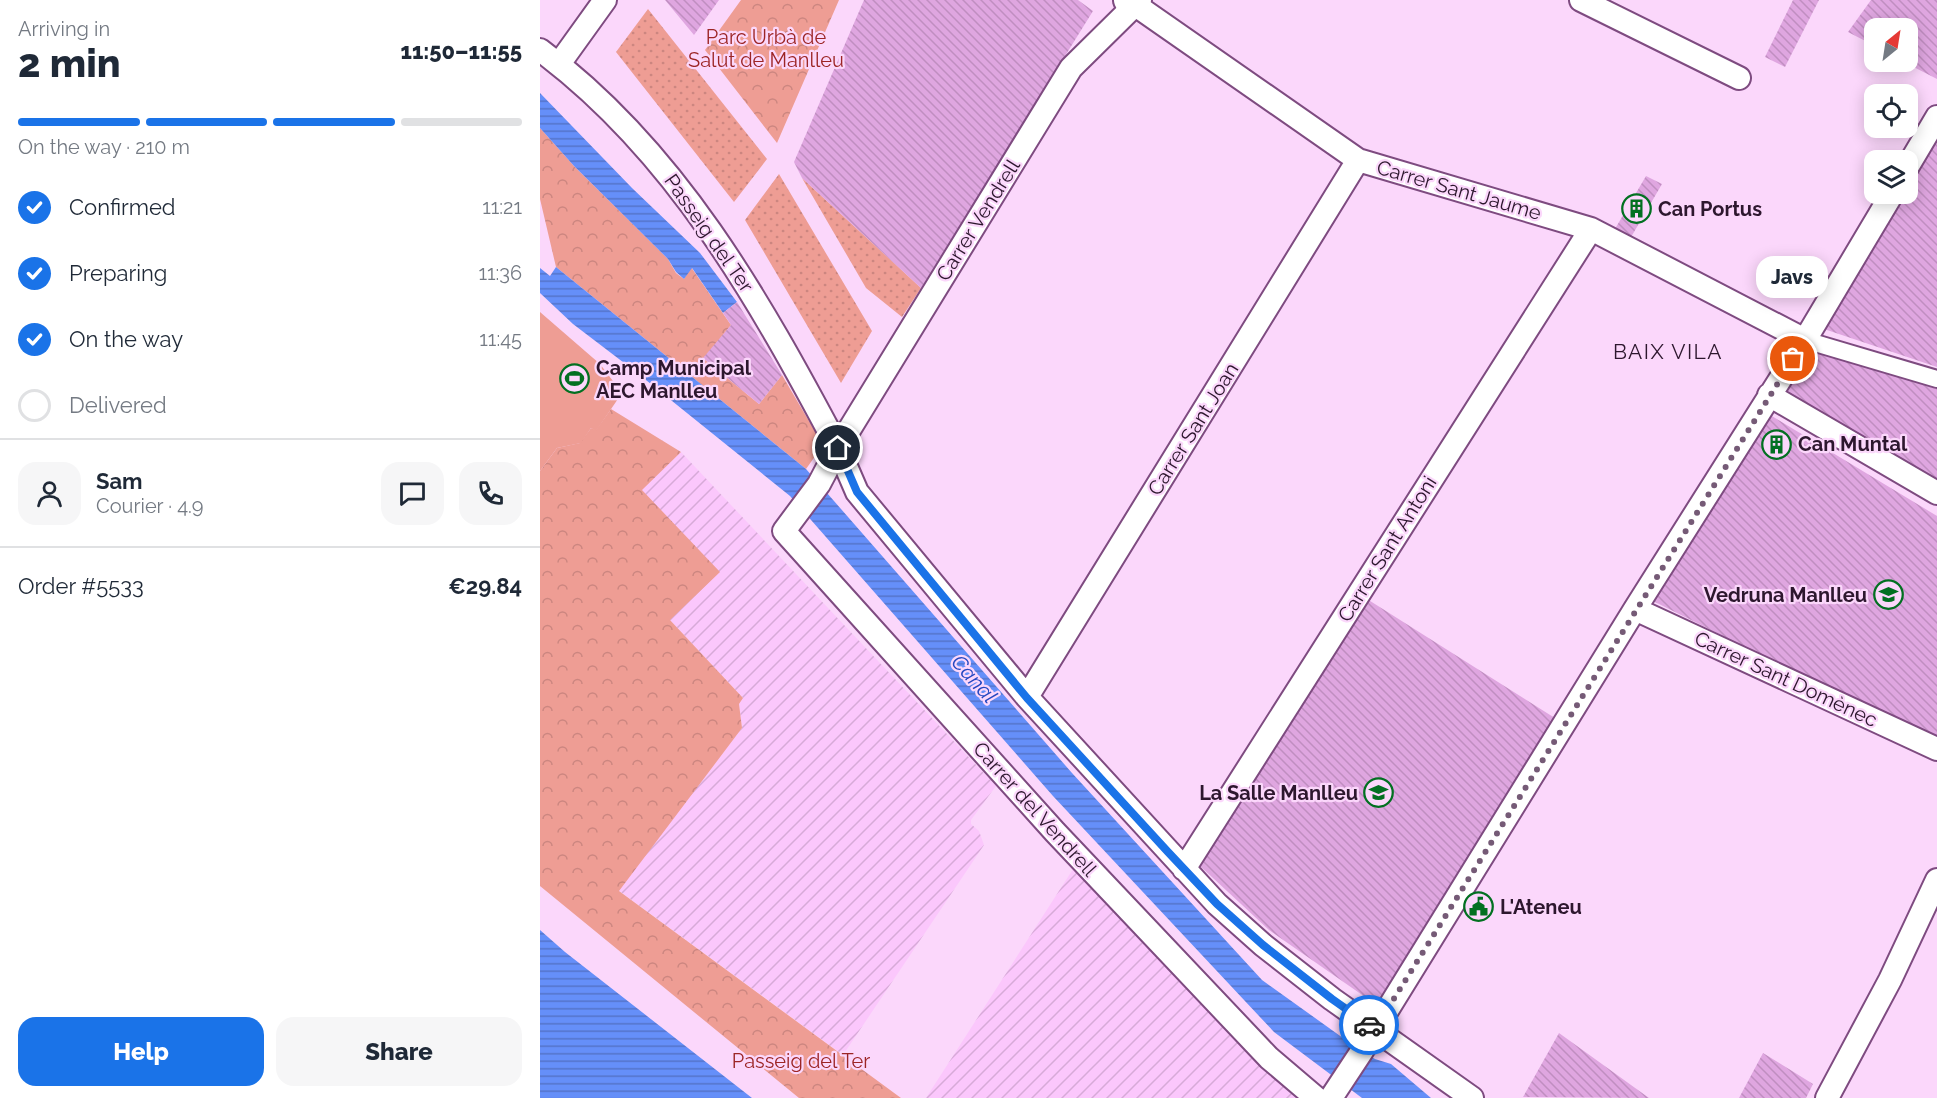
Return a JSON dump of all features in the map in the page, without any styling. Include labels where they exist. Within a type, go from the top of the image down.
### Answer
[{"type":"street","points":[[559,64],[605,0]]},
{"type":"street","points":[[1581,0],[1739,78]]},
{"type":"street","name":"Carrer Sant Jaume","points":[[1134,1],[1358,160],[1591,229],[1805,340]]},
{"type":"street","name":"Carrer Vendrell","points":[[838,448],[1071,68],[1134,1]]},
{"type":"street","name":"Passeig del Ter","points":[[540,50],[559,64],[622,122],[676,183],[735,265],[780,340],[838,448],[857,492],[1027,698],[1217,904],[1263,945],[1332,999],[1472,1098]]},
{"type":"street","points":[[1917,150],[1937,117]]},
{"type":"street","name":"Carrer Sant Joan","points":[[1027,698],[1358,160]]},
{"type":"street","points":[[1337,1090],[1635,609],[1805,340],[1886,204]]},
{"type":"street","name":"Carrer Sant Antoni","points":[[1184,869],[1591,229]]},
{"type":"street","points":[[1805,340],[1937,379]]},
{"type":"street","points":[[1769,395],[1937,493]]},
{"type":"street","name":"Carrer del Vendrell","points":[[838,448],[819,484],[784,531],[1054,832],[1269,1058],[1317,1098]]},
{"type":"street","name":"Carrer Sant Domènec","points":[[1635,609],[1937,748]]},
{"type":"street","points":[[1827,1098],[1890,980],[1937,880]]},
{"type":"shaded area","points":[[681,452],[996,786],[971,820],[971,824],[979,831],[984,845],[843,1055],[618,890],[742,728],[739,704],[743,698],[670,620],[641,490]]},
{"type":"shaded area","points":[[1075,866],[1296,1098],[926,1098]]},
{"type":"green space","name":"Parc Urbà de Salut de Manlleu","points":[[741,0],[839,0],[777,143],[705,50]]},
{"type":"green space","points":[[648,9],[767,159],[734,202],[616,52]]},
{"type":"green space","points":[[540,128],[574,166],[668,259],[676,273],[684,279],[691,267],[731,325],[704,359],[759,404],[782,375],[823,445],[806,469],[556,267],[540,199]]},
{"type":"green space","points":[[779,174],[872,331],[841,383],[745,220]]},
{"type":"green space","points":[[802,178],[921,288],[902,317],[866,288]]},
{"type":"green space","name":"Camp Municipal AEC Manlleu","points":[[540,312],[600,364],[622,393],[596,431],[591,428],[581,443],[557,448],[540,471]]},
{"type":"green space","points":[[611,409],[681,452],[642,490],[720,572],[670,620],[743,698],[739,704],[742,728],[619,891],[901,1098],[799,1098],[540,886],[540,471],[557,448],[580,443],[591,428],[596,430]]},
{"type":"water","points":[[540,93],[632,188],[700,253],[737,302],[723,313],[692,268],[684,279],[676,272],[668,259],[574,166],[540,128]]},
{"type":"water","name":"Canal","points":[[556,267],[806,469],[1072,773],[1262,980],[1350,1043],[1375,1059],[1391,1064],[1431,1098],[1362,1098],[1274,1032],[1053,796],[790,496],[573,324],[540,293],[540,268],[550,276]]},
{"type":"water","points":[[540,930],[565,952],[752,1098],[540,1098]]},
{"type":"building","points":[[665,0],[719,0],[694,35]]},
{"type":"building","points":[[864,0],[1078,0],[1093,11],[921,288],[802,178],[794,162]]},
{"type":"building","points":[[1793,0],[1819,0],[1785,67],[1765,57]]},
{"type":"building","points":[[1871,0],[1937,0],[1937,79],[1918,69],[1918,18],[1864,18],[1864,40],[1848,32]]},
{"type":"building","points":[[1937,136],[1937,367],[1821,328],[1896,204],[1918,204],[1918,167]]},
{"type":"building","name":"Can Portus","points":[[1646,176],[1662,184],[1627,244],[1612,234]]},
{"type":"building","points":[[737,302],[782,375],[759,404],[703,358],[731,325],[723,313]]},
{"type":"building","points":[[1808,349],[1937,389],[1937,486],[1779,394]]},
{"type":"building","points":[[1762,410],[1937,516],[1937,737],[1797,673],[1649,599]]},
{"type":"building","name":"La Salle Manlleu","points":[[1367,599],[1558,720],[1378,1006],[1269,930],[1200,866]]},
{"type":"building","points":[[1559,1033],[1649,1098],[1523,1097]]},
{"type":"building","points":[[1763,1053],[1813,1084],[1806,1098],[1739,1098]]},
{"type":"way so far","points":[[1369,1025],[1375,1029],[1793,359]]},
{"type":"place","name":"Can Portus","points":[[1637,209]]},
{"type":"place","name":"Javs","points":[[1793,359]]},
{"type":"place","name":"Camp Municipal AEC Manlleu","points":[[575,379]]},
{"type":"place","name":"Can Muntal","points":[[1777,444]]},
{"type":"place","name":"Vedruna Manlleu","points":[[1888,595]]},
{"type":"place","name":"La Salle Manlleu","points":[[1379,793]]},
{"type":"place","name":"L'Ateneu","points":[[1479,907]]},
{"type":"district","name":"BAIX VILA","points":[[1668,352]]},
{"type":"route","points":[[838,448],[857,492],[1027,698],[1168,852],[1217,904],[1263,945],[1369,1025]]}]
